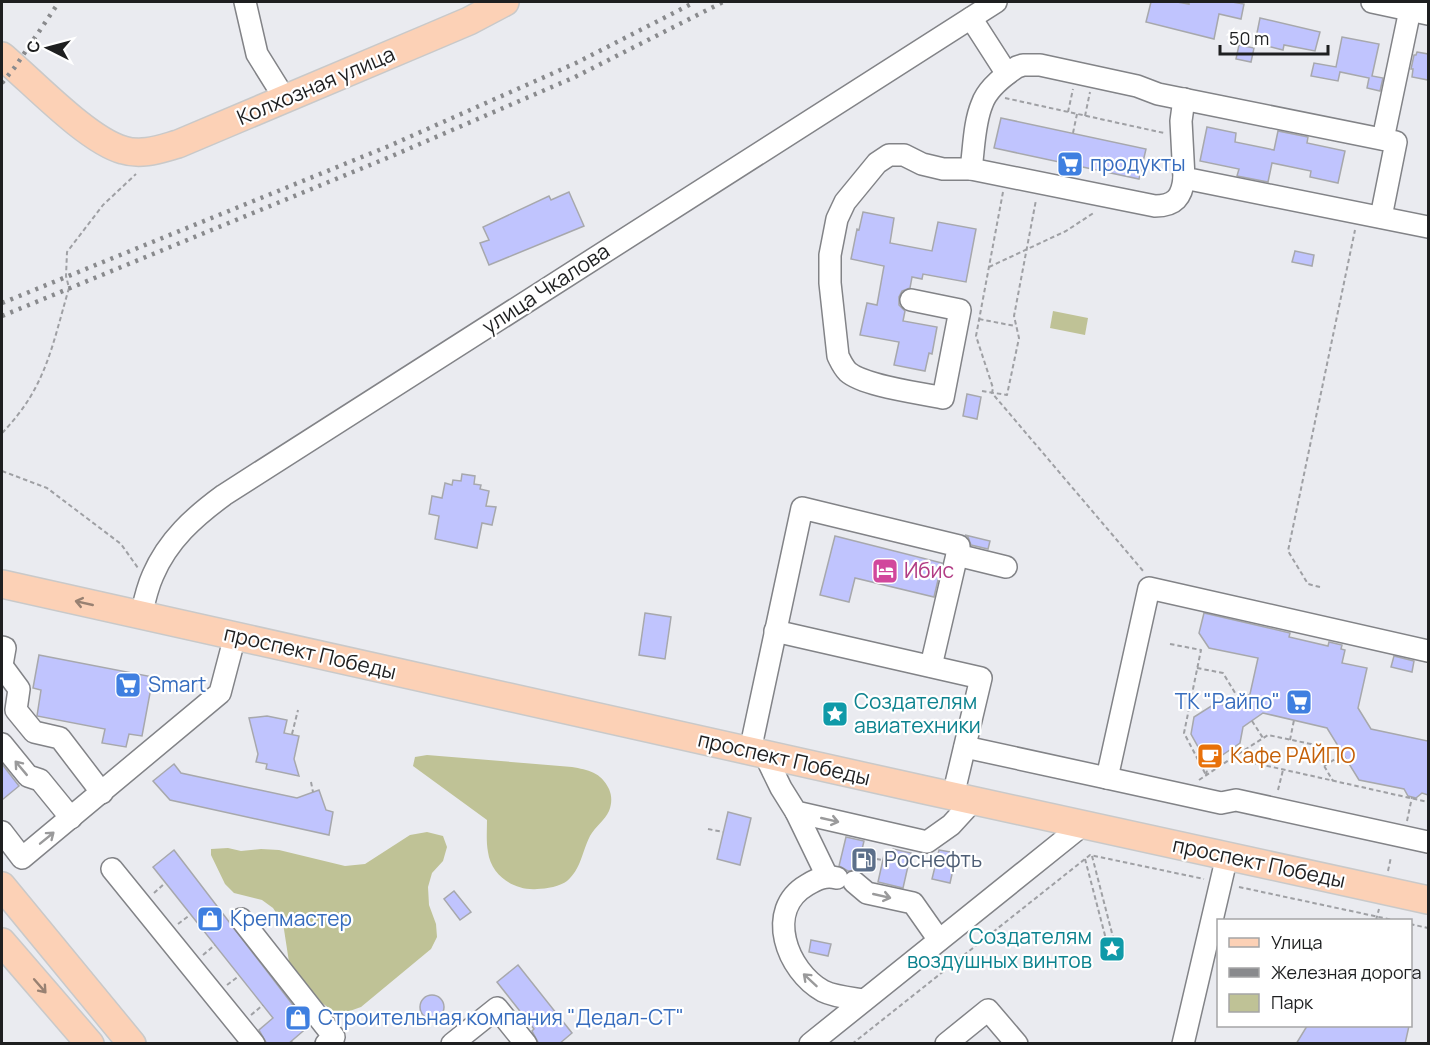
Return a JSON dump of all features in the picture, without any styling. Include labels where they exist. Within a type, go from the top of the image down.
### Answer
[{"type":"main road","name":"Колхозная улица","points":[[2,56],[102,140],[122,150],[147,152],[178,144],[469,21],[505,2]]},
{"type":"main road","name":"проспект Победы","points":[[2,584],[963,799],[1428,900]]},
{"type":"main road","points":[[2,886],[132,1044]]},
{"type":"main road","points":[[2,909],[113,1044]]},
{"type":"main road","points":[[2,942],[90,1044]]},
{"type":"street","points":[[245,2],[257,54],[285,99]]},
{"type":"street","name":"улица Чкалова","points":[[141,616],[152,576],[174,537],[224,495],[996,2]]},
{"type":"street","points":[[1372,2],[1419,12],[1383,139]]},
{"type":"street","points":[[971,18],[1007,74]]},
{"type":"street","points":[[971,169],[979,114],[987,94],[1017,67],[1030,64],[1137,86],[1158,94],[1396,142],[1381,217]]},
{"type":"street","points":[[911,300],[960,310],[943,398],[868,382],[849,373],[843,366],[836,344],[830,283],[831,255],[840,209],[883,158],[896,154],[904,155],[922,164],[943,169],[971,169],[1155,206],[1172,204],[1182,193],[1184,178],[1181,122],[1184,99]]},
{"type":"street","points":[[1184,178],[1428,227]]},
{"type":"street","points":[[930,666],[959,546],[802,508],[775,631],[758,753],[839,878],[867,893],[913,903],[939,940]]},
{"type":"street","points":[[957,555],[1006,567]]},
{"type":"street","points":[[1107,778],[1149,588],[1428,651]]},
{"type":"street","points":[[775,631],[981,678],[965,747],[963,799],[951,825],[927,842],[796,812]]},
{"type":"street","points":[[2,832],[22,858],[102,793],[220,693],[234,636]]},
{"type":"street","points":[[2,647],[5,648],[2,666],[19,689],[15,710],[34,732],[60,738],[102,793]]},
{"type":"street","points":[[2,744],[28,776],[40,780],[71,818]]},
{"type":"street","points":[[965,747],[1177,794],[1221,803],[1236,800],[1428,842]]},
{"type":"street","points":[[810,1044],[1084,824]]},
{"type":"street","points":[[1183,1044],[1227,856]]},
{"type":"street","points":[[112,869],[254,1044]]},
{"type":"street","points":[[839,878],[798,890],[785,908],[783,922],[788,948],[803,974],[813,984],[834,994],[864,1000]]},
{"type":"street","points":[[241,919],[334,1037],[326,1044]]},
{"type":"street","points":[[452,1044],[497,1008],[526,1044]]},
{"type":"street","points":[[946,1044],[988,1010],[1017,1044]]},
{"type":"path","points":[[1068,112],[1085,75]]},
{"type":"path","points":[[1085,75],[1085,116]]},
{"type":"path","points":[[987,94],[1181,137]]},
{"type":"path","points":[[1073,133],[1077,114]]},
{"type":"path","points":[[2,433],[31,399],[44,374],[69,288],[66,276],[68,252],[103,205],[144,167]]},
{"type":"path","points":[[1006,176],[976,336],[993,388],[992,393],[1150,580],[1149,588]]},
{"type":"path","points":[[982,391],[1006,395],[1019,338],[1014,316],[1039,183]]},
{"type":"path","points":[[989,267],[1066,231],[1115,198]]},
{"type":"path","points":[[1320,587],[1308,584],[1288,551],[1358,213]]},
{"type":"path","points":[[979,319],[1016,326]]},
{"type":"path","points":[[2,471],[47,488],[121,544],[141,573]]},
{"type":"path","points":[[1170,644],[1201,650],[1184,734],[1206,775]]},
{"type":"path","points":[[1197,668],[1223,673],[1240,701]]},
{"type":"path","points":[[292,734],[298,710]]},
{"type":"path","points":[[1290,740],[1294,720]]},
{"type":"path","points":[[1252,721],[1263,738]]},
{"type":"path","points":[[1177,794],[1268,735],[1311,744],[1333,781]]},
{"type":"path","points":[[1324,766],[1343,754]]},
{"type":"path","points":[[1206,775],[1210,756]]},
{"type":"path","points":[[1232,758],[1428,802]]},
{"type":"path","points":[[311,782],[313,792]]},
{"type":"path","points":[[708,829],[723,832]]},
{"type":"path","points":[[1092,855],[1114,941]]},
{"type":"path","points":[[852,1044],[1092,855],[1384,919]]},
{"type":"path","points":[[869,858],[883,860]]},
{"type":"path","points":[[1085,859],[1107,943]]},
{"type":"path","points":[[1096,901],[1103,899]]},
{"type":"path","points":[[1412,924],[1428,928]]},
{"type":"path","points":[[1118,940],[1122,955],[1107,959],[1103,944],[1114,941],[1118,940]]},
{"type":"green space","points":[[1053,311],[1088,318],[1085,335],[1050,328]]},
{"type":"green space","points":[[427,755],[572,767],[589,771],[598,775],[606,783],[611,794],[610,808],[590,836],[578,866],[567,881],[545,888],[520,887],[499,875],[490,861],[487,848],[487,820],[413,766],[415,757]]},
{"type":"green space","points":[[427,832],[443,836],[447,847],[443,861],[432,873],[428,887],[429,905],[436,924],[437,937],[431,949],[361,1007],[347,1012],[333,1011],[322,1003],[289,962],[283,923],[273,908],[262,900],[234,893],[225,884],[211,855],[211,849],[279,850],[345,866],[365,864],[410,835]]},
{"type":"building","points":[[1151,2],[1244,4],[1241,19],[1219,14],[1214,39],[1146,22]]},
{"type":"building","points":[[1260,18],[1320,32],[1315,51],[1284,45],[1283,50],[1255,43]]},
{"type":"building","points":[[1342,37],[1379,44],[1372,76],[1383,78],[1380,91],[1367,88],[1369,78],[1340,72],[1338,81],[1311,76],[1314,63],[1336,67]]},
{"type":"building","points":[[1239,45],[1254,48],[1251,62],[1236,59]]},
{"type":"building","points":[[1417,52],[1428,54],[1428,80],[1412,77],[1413,69],[1411,69],[1414,55]]},
{"type":"building","points":[[1001,118],[1146,149],[1139,179],[994,148]]},
{"type":"building","points":[[1207,127],[1236,133],[1235,142],[1274,150],[1278,131],[1308,137],[1307,143],[1345,151],[1338,183],[1310,177],[1311,171],[1272,163],[1268,182],[1237,176],[1239,169],[1200,161]]},
{"type":"building","points":[[569,192],[584,226],[489,265],[480,243],[489,240],[483,227],[549,196],[551,200]]},
{"type":"building","points":[[863,212],[894,218],[890,243],[932,251],[938,222],[976,229],[966,282],[923,274],[922,279],[912,277],[910,288],[902,291],[899,297],[899,305],[905,311],[903,321],[937,327],[932,354],[929,353],[925,371],[894,365],[899,342],[860,335],[867,303],[877,305],[884,266],[851,259]]},
{"type":"building","points":[[1295,251],[1314,255],[1312,266],[1292,262]]},
{"type":"building","points":[[967,394],[981,397],[977,419],[963,416]]},
{"type":"building","points":[[462,474],[475,476],[474,484],[481,485],[480,489],[489,491],[486,506],[496,507],[492,525],[482,523],[477,548],[435,539],[439,516],[429,514],[432,496],[442,498],[445,483],[452,485],[453,480],[461,481]]},
{"type":"building","points":[[965,535],[990,541],[988,549],[971,545]]},
{"type":"building","name":"Ибис","points":[[835,536],[942,563],[934,597],[855,578],[849,602],[820,595]]},
{"type":"building","points":[[645,613],[671,617],[665,659],[639,655]]},
{"type":"building","name":"ТК \"Райпо\"","points":[[1204,613],[1290,633],[1289,637],[1328,646],[1329,642],[1342,645],[1341,649],[1345,650],[1342,663],[1367,668],[1358,708],[1371,729],[1428,741],[1428,795],[1422,793],[1416,798],[1408,796],[1404,789],[1359,780],[1327,728],[1263,713],[1243,727],[1240,743],[1218,758],[1202,754],[1191,734],[1194,717],[1216,703],[1231,707],[1250,694],[1258,658],[1209,648],[1199,633]]},
{"type":"building","points":[[39,655],[153,677],[142,736],[129,734],[126,747],[102,743],[105,729],[37,716],[41,690],[33,688]]},
{"type":"building","points":[[1394,656],[1414,661],[1412,672],[1391,667]]},
{"type":"building","points":[[267,716],[287,720],[284,733],[299,736],[294,759],[299,776],[266,769],[267,764],[256,762],[258,754],[249,718]]},
{"type":"building","points":[[2,764],[19,786],[2,800]]},
{"type":"building","points":[[174,764],[181,773],[297,798],[319,790],[326,810],[333,812],[329,835],[170,800],[153,781]]},
{"type":"building","points":[[728,812],[751,818],[740,865],[717,859]]},
{"type":"building","points":[[846,837],[864,841],[857,870],[848,871],[839,866]]},
{"type":"building","points":[[893,849],[911,853],[903,888],[878,882],[884,855]]},
{"type":"building","points":[[174,850],[309,1026],[288,1044],[267,1044],[259,1030],[273,1018],[153,867]]},
{"type":"building","points":[[939,850],[951,852],[949,860],[955,861],[950,883],[932,879]]},
{"type":"building","points":[[454,891],[471,912],[460,920],[444,899]]},
{"type":"building","points":[[811,940],[831,944],[828,956],[809,952]]},
{"type":"building","points":[[518,965],[572,1033],[559,1044],[539,1044],[532,1031],[534,1029],[497,982]]},
{"type":"building","points":[[432,995],[437,996],[443,1002],[443,1012],[437,1018],[432,1019],[427,1018],[421,1012],[420,1007],[421,1002],[427,996]]},
{"type":"building","points":[[1306,1027],[1409,1027],[1405,1044],[1296,1044]]},
{"type":"railway","points":[[2,83],[59,2]]},
{"type":"railway","points":[[2,303],[389,146],[576,63],[695,2]]},
{"type":"railway","points":[[2,316],[392,156],[575,77],[723,2]]},
{"type":"place","name":"продукты","points":[[1070,164]]},
{"type":"place","name":"Ибис","points":[[885,571]]},
{"type":"place","name":"Smart","points":[[128,685]]},
{"type":"place","name":"ТК \"Райпо\"","points":[[1299,702]]},
{"type":"place","name":"Создателям авиатехники","points":[[835,714]]},
{"type":"place","name":"Кафе РАЙПО","points":[[1210,756]]},
{"type":"place","name":"Роснефть","points":[[864,860]]},
{"type":"place","name":"Крепмастер","points":[[210,919]]},
{"type":"place","name":"Создателям воздушных винтов","points":[[1112,949]]},
{"type":"place","name":"Строительная компания \"Дедал-СТ\"","points":[[298,1018]]}]
